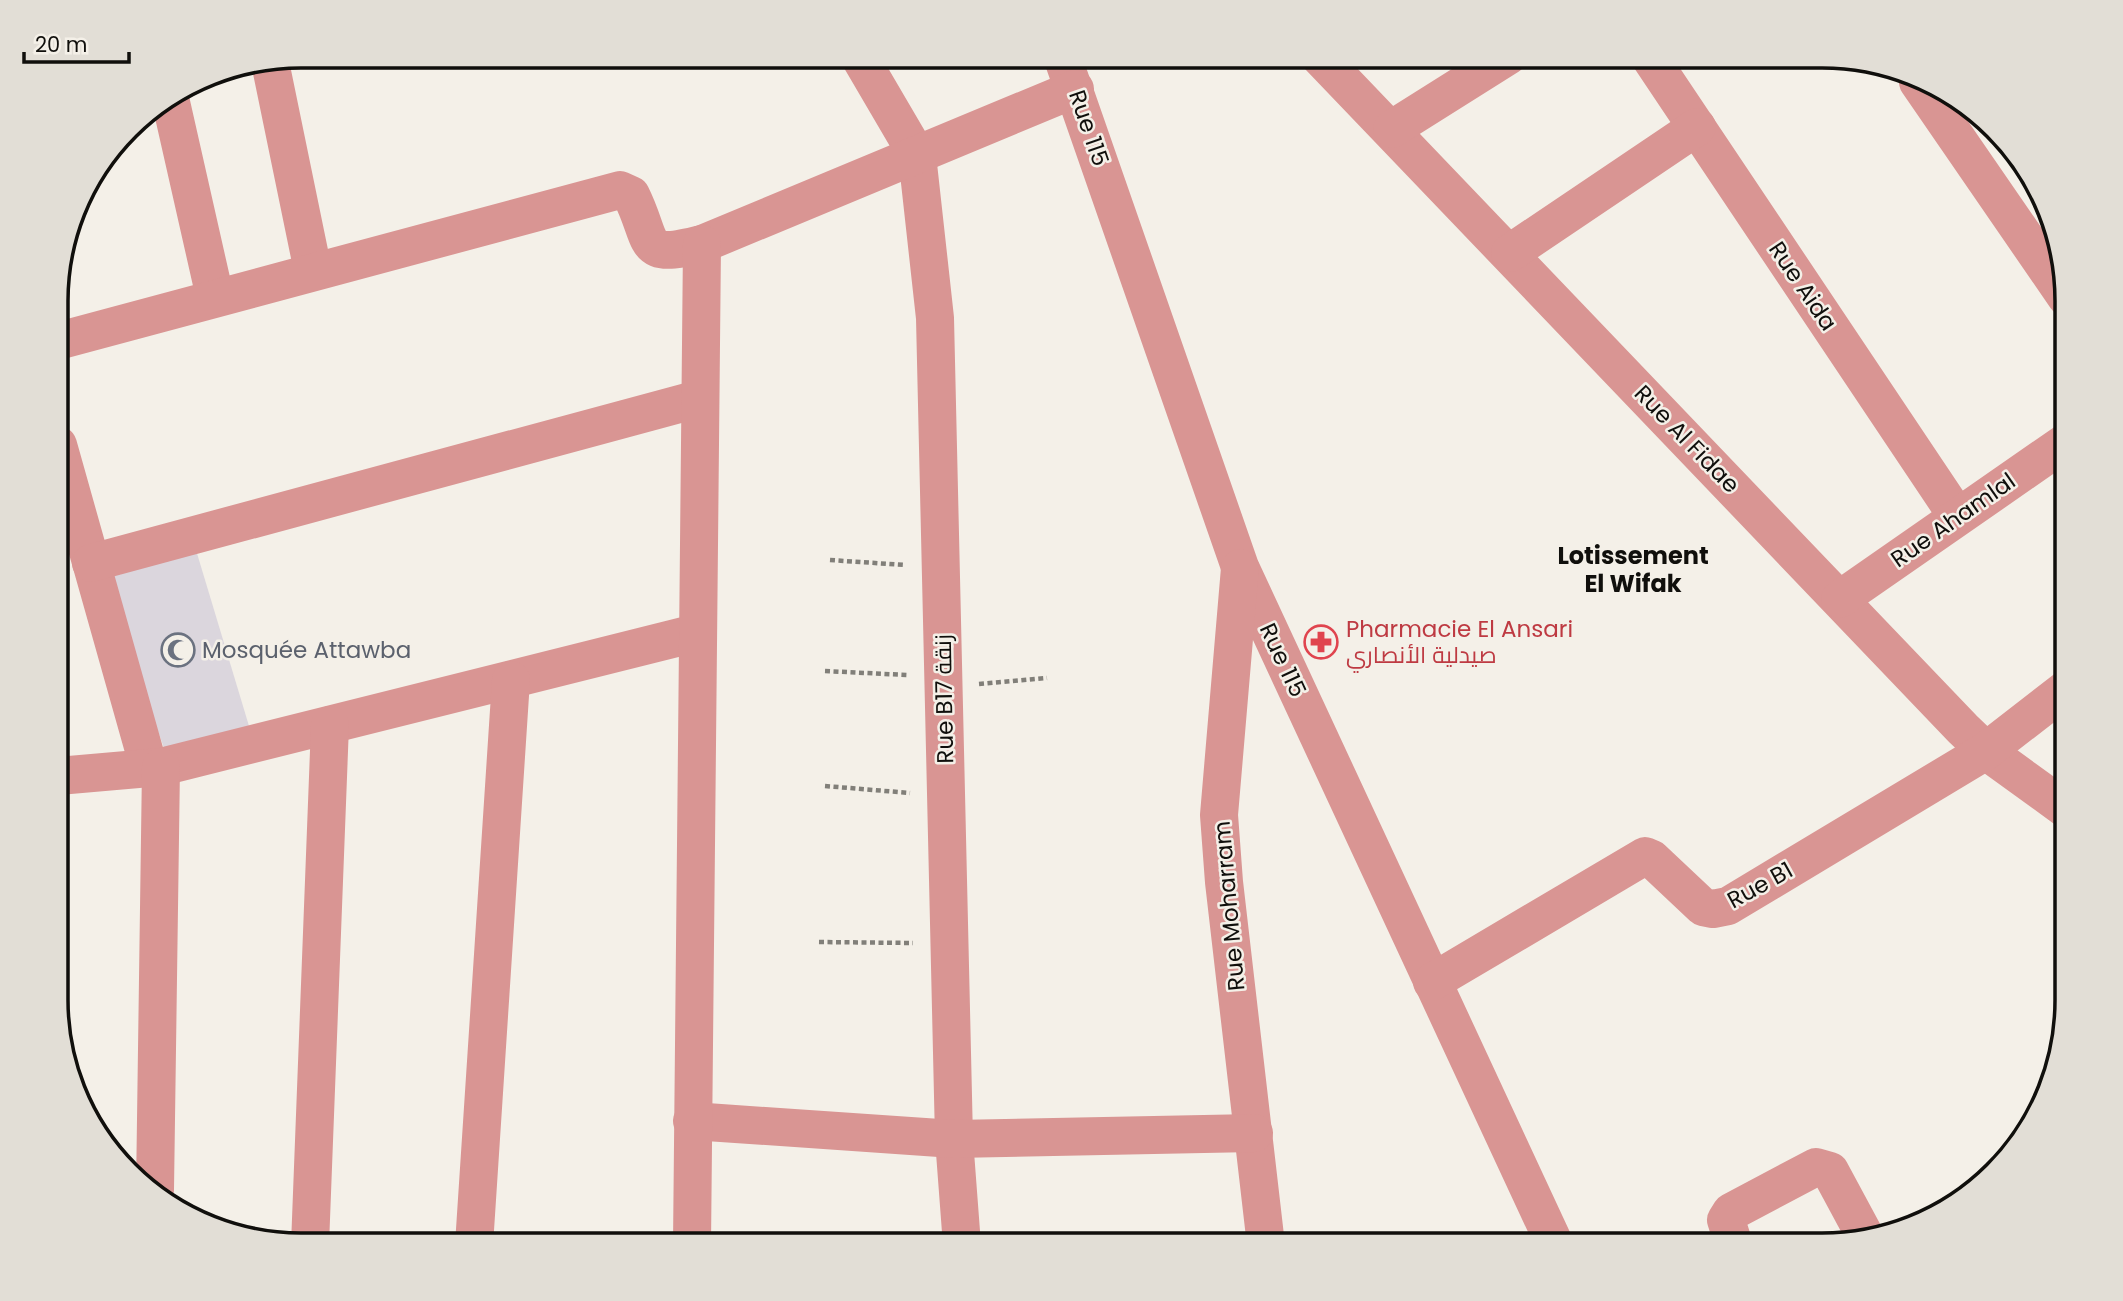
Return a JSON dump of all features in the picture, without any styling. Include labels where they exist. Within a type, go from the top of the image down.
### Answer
[{"type":"street","name":"Rue Al Fidae","points":[[1331,68],[1986,751],[2054,800]]},
{"type":"street","points":[[1392,129],[1489,68]]},
{"type":"street","name":"Rue Aida","points":[[1657,68],[1957,516]]},
{"type":"street","points":[[866,69],[917,155]]},
{"type":"street","points":[[272,71],[313,271]]},
{"type":"street","points":[[68,338],[620,190],[632,195],[651,242],[658,250],[677,251],[702,244],[917,155],[1069,72]]},
{"type":"street","name":"Rue 115","points":[[1069,72],[1240,567],[1549,1232]]},
{"type":"street","points":[[1926,93],[2053,278]]},
{"type":"street","points":[[172,108],[215,297]]},
{"type":"street","points":[[1510,253],[1697,127]]},
{"type":"street","name":"Rue B17 زنقة","points":[[917,155],[934,318],[954,1139],[961,1233]]},
{"type":"street","points":[[692,1233],[698,399],[702,244]]},
{"type":"street","points":[[91,563],[698,399]]},
{"type":"street","name":"Rue Ahamlal","points":[[1840,599],[2054,450]]},
{"type":"street","points":[[68,481],[155,768],[155,1181]]},
{"type":"street","name":"Rue Moharram","points":[[1240,567],[1219,816],[1224,882],[1265,1232]]},
{"type":"street","points":[[68,775],[155,768],[696,633]]},
{"type":"street","points":[[475,1233],[511,680]]},
{"type":"street","points":[[1986,751],[2054,698]]},
{"type":"street","points":[[310,1233],[330,725]]},
{"type":"street","name":"Rue B1","points":[[1432,982],[1645,856],[1652,859],[1703,907],[1728,906],[1986,751]]},
{"type":"street","points":[[692,1121],[954,1139],[1254,1133]]},
{"type":"street","points":[[1730,1232],[1726,1220],[1731,1212],[1816,1167],[1830,1171],[1861,1229]]},
{"type":"path","points":[[830,560],[941,567]]},
{"type":"path","points":[[825,671],[943,682],[1047,678]]},
{"type":"path","points":[[825,786],[946,796]]},
{"type":"path","points":[[819,942],[949,944]]},
{"type":"building","name":"Mosquée Attawba","points":[[196,550],[249,726],[164,748],[102,575]]},
{"type":"place","name":"Pharmacie El Ansari صيدلية الأنصاري","points":[[1321,642]]},
{"type":"place","name":"Mosquée Attawba","points":[[178,650]]},
{"type":"district","name":"Lotissement El Wifak","points":[[1633,570]]}]
